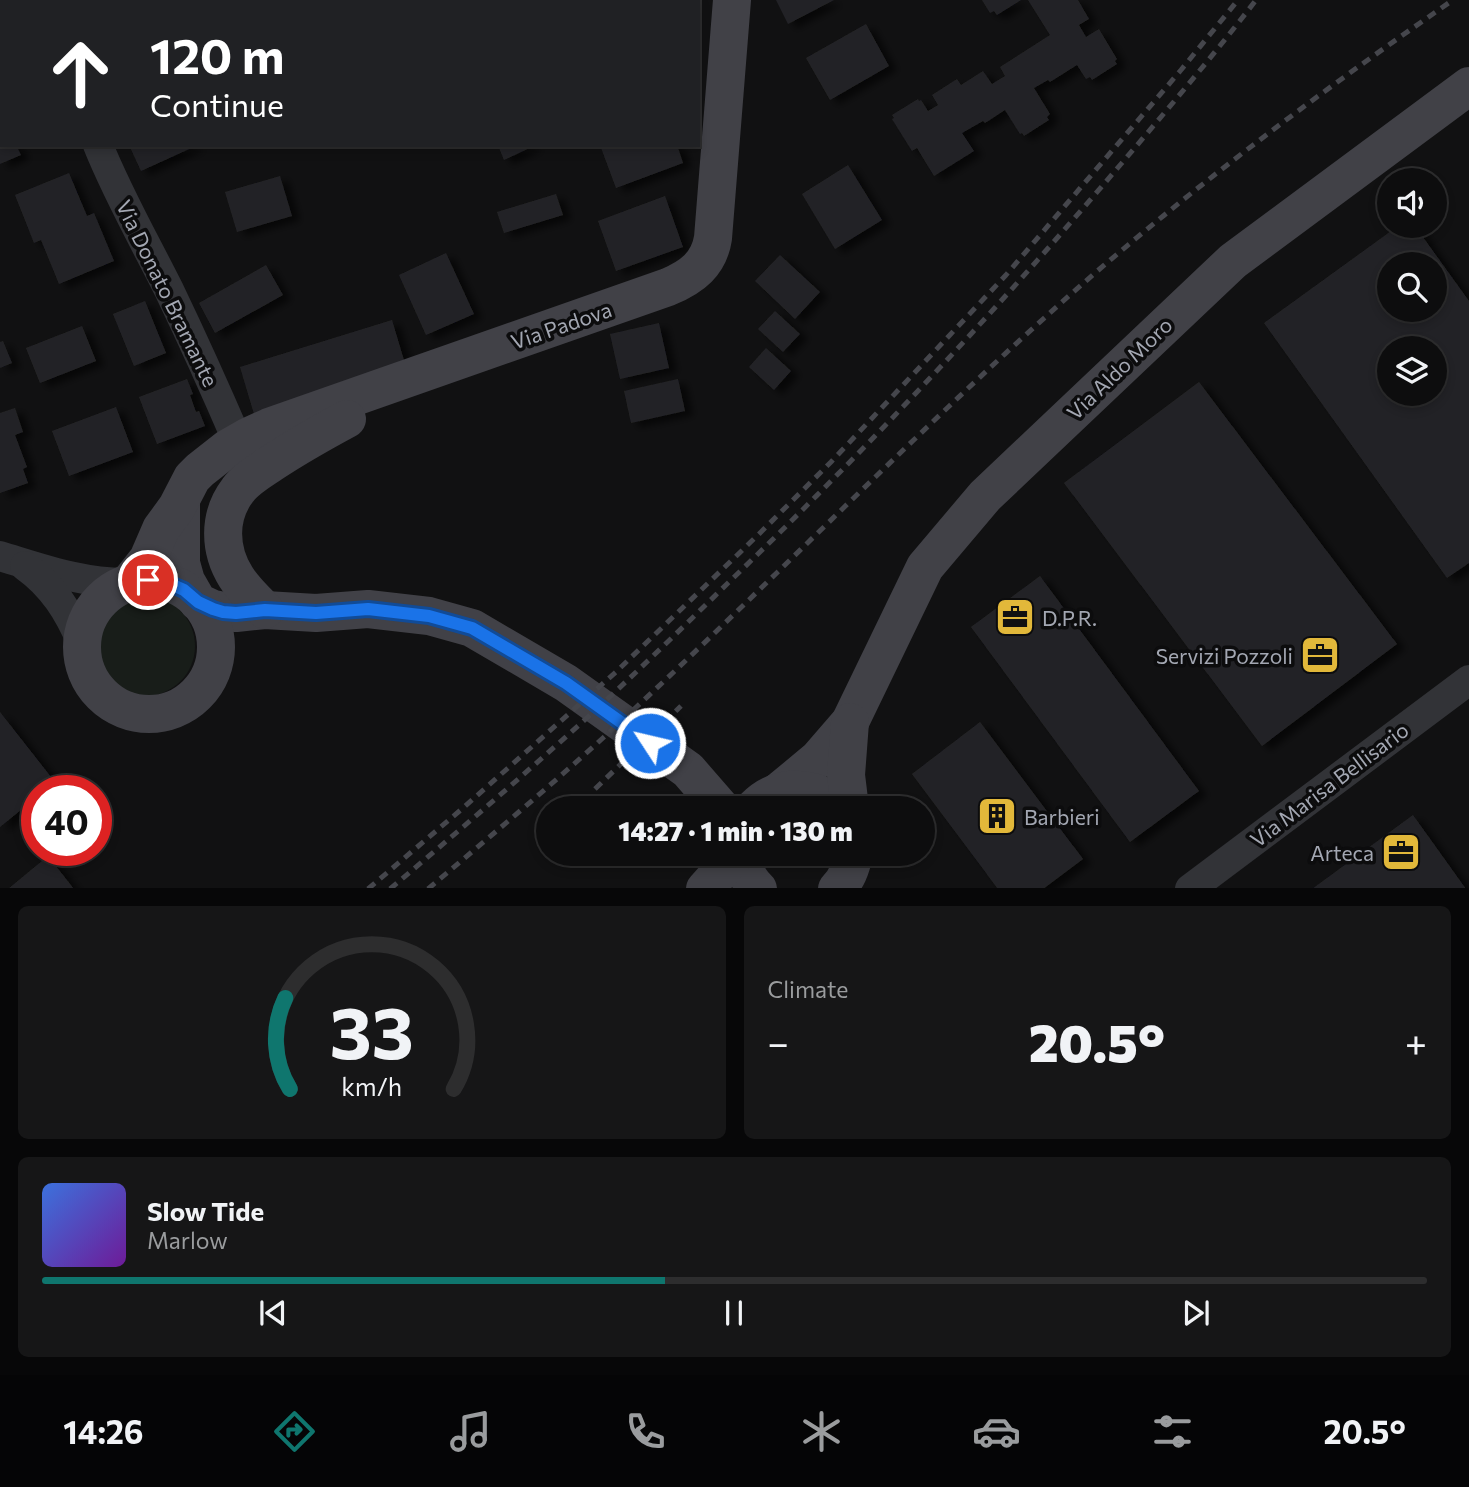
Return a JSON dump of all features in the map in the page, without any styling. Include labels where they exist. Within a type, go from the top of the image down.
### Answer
[{"type":"street","name":"Via Padova","points":[[129,583],[148,559],[161,529],[183,497],[192,478],[218,454],[238,442],[270,427],[677,284],[703,265],[710,253],[713,238],[733,0]]},
{"type":"street","name":"Via Aldo Moro","points":[[771,796],[818,759],[850,722],[925,568],[985,496],[1233,261],[1469,86]]},
{"type":"street","name":"Via Donato Bramante","points":[[99,147],[117,189],[180,313],[238,442]]},
{"type":"street","points":[[265,610],[236,577],[225,550],[224,519],[239,489],[251,477],[284,455],[380,402],[406,382],[424,373]]},
{"type":"street","points":[[183,497],[181,562],[186,581],[211,621],[216,643],[214,666]]},
{"type":"street","points":[[9,559],[92,582],[166,582],[184,590],[198,602],[223,612],[265,610],[316,613]]},
{"type":"street","points":[[9,559],[36,574],[55,595],[71,616],[82,643],[85,665],[94,684],[108,701],[128,711],[149,714],[170,711],[190,701],[204,686],[214,666],[226,651],[252,633],[289,618],[368,609],[429,616],[472,628],[566,683],[688,770],[711,796]]},
{"type":"street","points":[[82,643],[96,606],[111,592],[129,583]]},
{"type":"street","name":"Via Marisa Bellisario","points":[[1190,888],[1469,680]]},
{"type":"street","name":"Via Aldo Moro","points":[[849,796],[846,775],[850,722]]},
{"type":"street","points":[[688,770],[759,796]]},
{"type":"street","points":[[776,796],[796,789],[822,796]]},
{"type":"street","points":[[705,888],[726,866]]},
{"type":"street","points":[[743,866],[754,886],[758,888]]},
{"type":"street","points":[[836,888],[842,883],[851,866]]},
{"type":"street","points":[[858,866],[864,888]]},
{"type":"shaded area","points":[[145,596],[173,604],[187,618],[195,646],[187,674],[173,688],[145,696],[117,688],[103,674],[95,646],[103,618],[117,604]]},
{"type":"building","points":[[776,0],[834,0],[788,24]]},
{"type":"building","points":[[982,0],[1021,0],[997,15],[994,11],[990,13]]},
{"type":"building","points":[[1028,0],[1078,0],[1089,19],[1079,25],[1086,37],[1099,29],[1117,59],[1117,64],[1092,80],[1090,77],[1086,79],[1077,65],[1050,82],[1048,80],[1034,88],[1050,114],[1047,117],[1049,120],[1024,136],[1005,110],[962,133],[974,151],[934,176],[917,148],[912,151],[892,115],[918,99],[928,111],[938,105],[932,95],[957,79],[961,85],[983,71],[992,84],[1005,76],[1000,67],[1050,35]]},
{"type":"building","points":[[866,24],[889,66],[830,100],[806,58]]},
{"type":"building","points":[[0,147],[17,147],[21,155],[0,164]]},
{"type":"building","points":[[130,147],[194,147],[141,171]]},
{"type":"building","points":[[499,147],[532,147],[504,160]]},
{"type":"building","points":[[601,147],[678,147],[683,163],[616,188]]},
{"type":"building","points":[[848,165],[882,220],[835,249],[802,194]]},
{"type":"building","points":[[69,173],[87,216],[94,213],[114,261],[59,284],[41,240],[34,243],[15,195]]},
{"type":"building","points":[[280,176],[292,216],[237,232],[225,192]]},
{"type":"building","points":[[556,194],[563,215],[504,233],[497,212]]},
{"type":"building","points":[[665,196],[683,247],[616,271],[598,221]]},
{"type":"building","points":[[1381,238],[1424,238],[1434,252],[1377,252],[1377,322],[1447,322],[1447,270],[1469,301],[1469,563],[1447,578],[1264,323]]},
{"type":"building","points":[[446,253],[474,314],[426,335],[399,275]]},
{"type":"building","points":[[780,255],[820,292],[795,319],[755,281]]},
{"type":"building","points":[[266,265],[283,295],[215,333],[199,303]]},
{"type":"building","points":[[145,301],[166,353],[134,366],[113,314]]},
{"type":"building","points":[[775,311],[800,334],[783,352],[758,329]]},
{"type":"building","points":[[392,320],[406,367],[254,414],[240,367]]},
{"type":"building","points":[[659,323],[669,368],[620,379],[610,334]]},
{"type":"building","points":[[82,326],[96,361],[40,383],[26,348]]},
{"type":"building","points":[[3,341],[12,363],[0,368],[0,342]]},
{"type":"building","points":[[766,348],[791,371],[774,390],[749,367]]},
{"type":"building","points":[[187,379],[196,412],[199,411],[205,426],[157,444],[139,397]]},
{"type":"building","points":[[678,379],[685,411],[631,423],[624,391]]},
{"type":"building","points":[[1199,382],[1397,644],[1262,746],[1064,483]]},
{"type":"building","points":[[116,407],[133,452],[69,476],[52,431]]},
{"type":"building","points":[[15,408],[23,432],[15,435],[27,467],[23,469],[28,483],[0,493],[0,413]]},
{"type":"building","points":[[1040,576],[1199,791],[1130,842],[971,627]]},
{"type":"building","points":[[0,712],[50,775],[21,775],[21,810],[0,827]]},
{"type":"building","name":"Barbieri","points":[[980,722],[1083,859],[1044,888],[997,888],[935,805],[935,796],[928,796],[912,774]]},
{"type":"building","name":"Arteca","points":[[1413,815],[1465,888],[1313,888]]},
{"type":"building","points":[[36,866],[56,866],[73,888],[9,888]]},
{"type":"railway","points":[[369,888],[617,671],[831,462],[1006,275],[1238,0]]},
{"type":"railway","points":[[391,888],[598,708],[830,482],[1027,272],[1173,103],[1256,0]]},
{"type":"railway","points":[[429,888],[604,737],[970,387],[1095,273],[1271,132],[1453,0]]},
{"type":"railway","points":[[595,789],[681,706]]},
{"type":"place","name":"D.P.R.","points":[[1015,617]]},
{"type":"place","name":"Servizi Pozzoli","points":[[1320,655]]},
{"type":"place","name":"Barbieri","points":[[997,816]]},
{"type":"place","name":"Arteca","points":[[1401,852]]},
{"type":"route","points":[[148,580],[166,582],[184,590],[198,602],[223,612],[286,610],[316,613],[368,609],[429,616],[472,628],[566,683],[650,743]]}]
